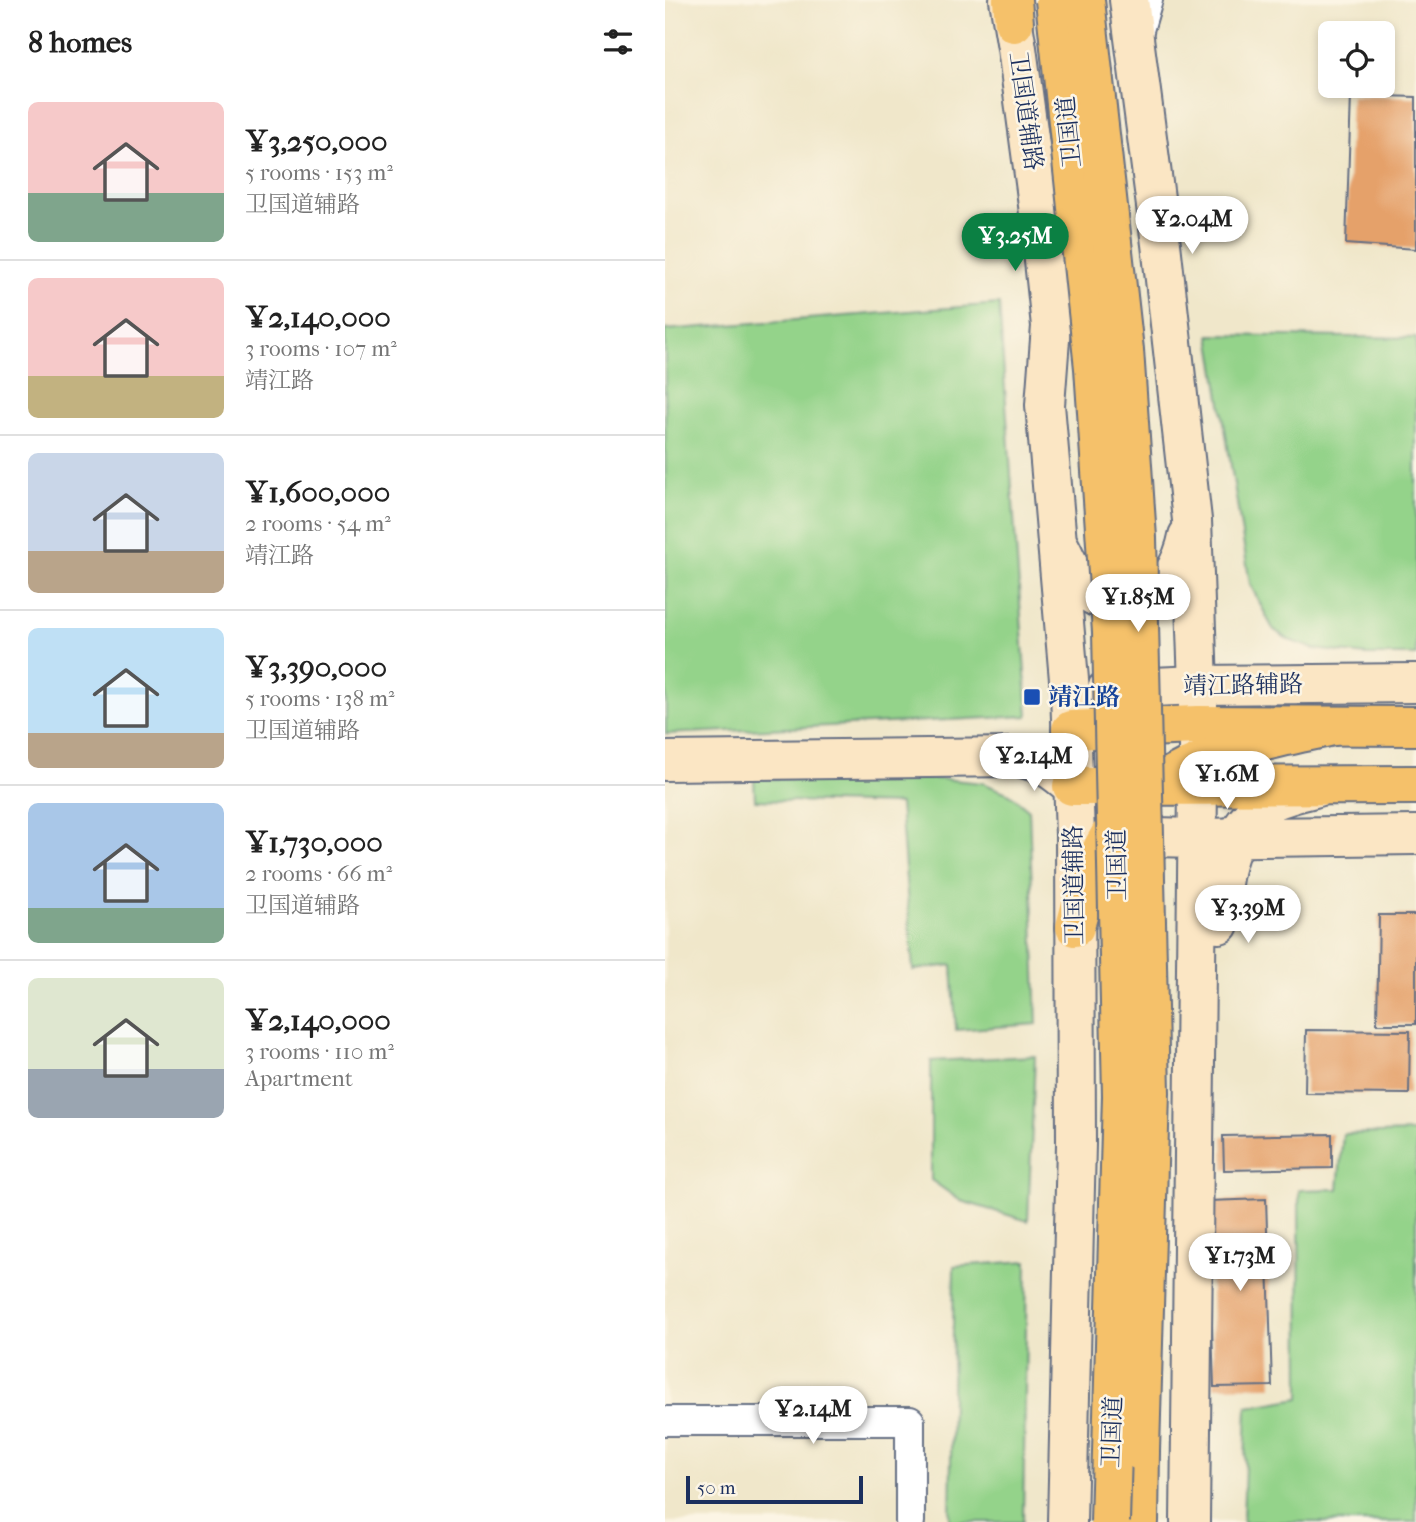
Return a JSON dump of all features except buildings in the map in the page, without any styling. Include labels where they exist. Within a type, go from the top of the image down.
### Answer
[{"type":"main road","name":"卫国道","points":[[1055,0],[1094,368],[1112,632],[1122,1096],[1110,1522]]},
{"type":"main road","name":"卫国道","points":[[1085,0],[1124,350],[1137,538],[1150,1092],[1139,1522]]},
{"type":"main road","points":[[1129,0],[1161,244],[1192,520],[1198,685],[1198,774],[1190,1522]]},
{"type":"main road","name":"卫国道辅路","points":[[1011,8],[1051,326],[1045,405],[1070,691],[1072,786],[1092,836],[1084,891],[1075,927],[1076,1144],[1067,1522]]},
{"type":"main road","points":[[1056,539],[1080,584],[1090,593],[1101,600],[1118,604],[1140,604],[1160,591],[1171,578],[1182,559],[1192,520]]},
{"type":"main road","name":"靖江路辅路","points":[[1070,691],[1198,685],[1416,683]]},
{"type":"main road","points":[[665,747],[878,744],[967,740],[1071,730],[1197,725],[1416,726]]},
{"type":"main road","points":[[665,761],[1015,757],[1046,765],[1072,786],[1156,786],[1198,774],[1244,746],[1334,726]]},
{"type":"main road","points":[[1198,774],[1322,785],[1416,785]]},
{"type":"main road","points":[[1194,1104],[1207,1074],[1216,1029],[1220,902],[1226,858],[1236,837],[1253,815],[1271,802],[1322,785]]},
{"type":"main road","points":[[1092,836],[1156,786]]},
{"type":"main road","points":[[1092,836],[1197,838],[1416,835]]},
{"type":"street","points":[[665,1421],[911,1422],[910,1522]]},
{"type":"lane","points":[[1138,63],[1155,0]]},
{"type":"green space","points":[[999,304],[1028,716],[666,734],[665,330]]},
{"type":"green space","points":[[1210,335],[1416,338],[1416,655],[1366,655],[1314,649],[1289,640],[1273,629],[1250,584]]},
{"type":"green space","points":[[754,779],[942,779],[983,783],[1010,794],[1029,810],[1037,1024],[956,1030],[952,965],[913,970],[900,804],[755,800]]},
{"type":"green space","points":[[1035,1056],[1028,1221],[961,1201],[931,1180],[931,1061]]},
{"type":"green space","points":[[1416,1132],[1416,1522],[1243,1522],[1247,1407],[1300,1398],[1299,1190],[1338,1189],[1343,1134]]},
{"type":"green space","points":[[1027,1261],[1023,1522],[950,1522],[954,1266]]},
{"type":"place","name":"靖江路","points":[[1032,697]]}]
